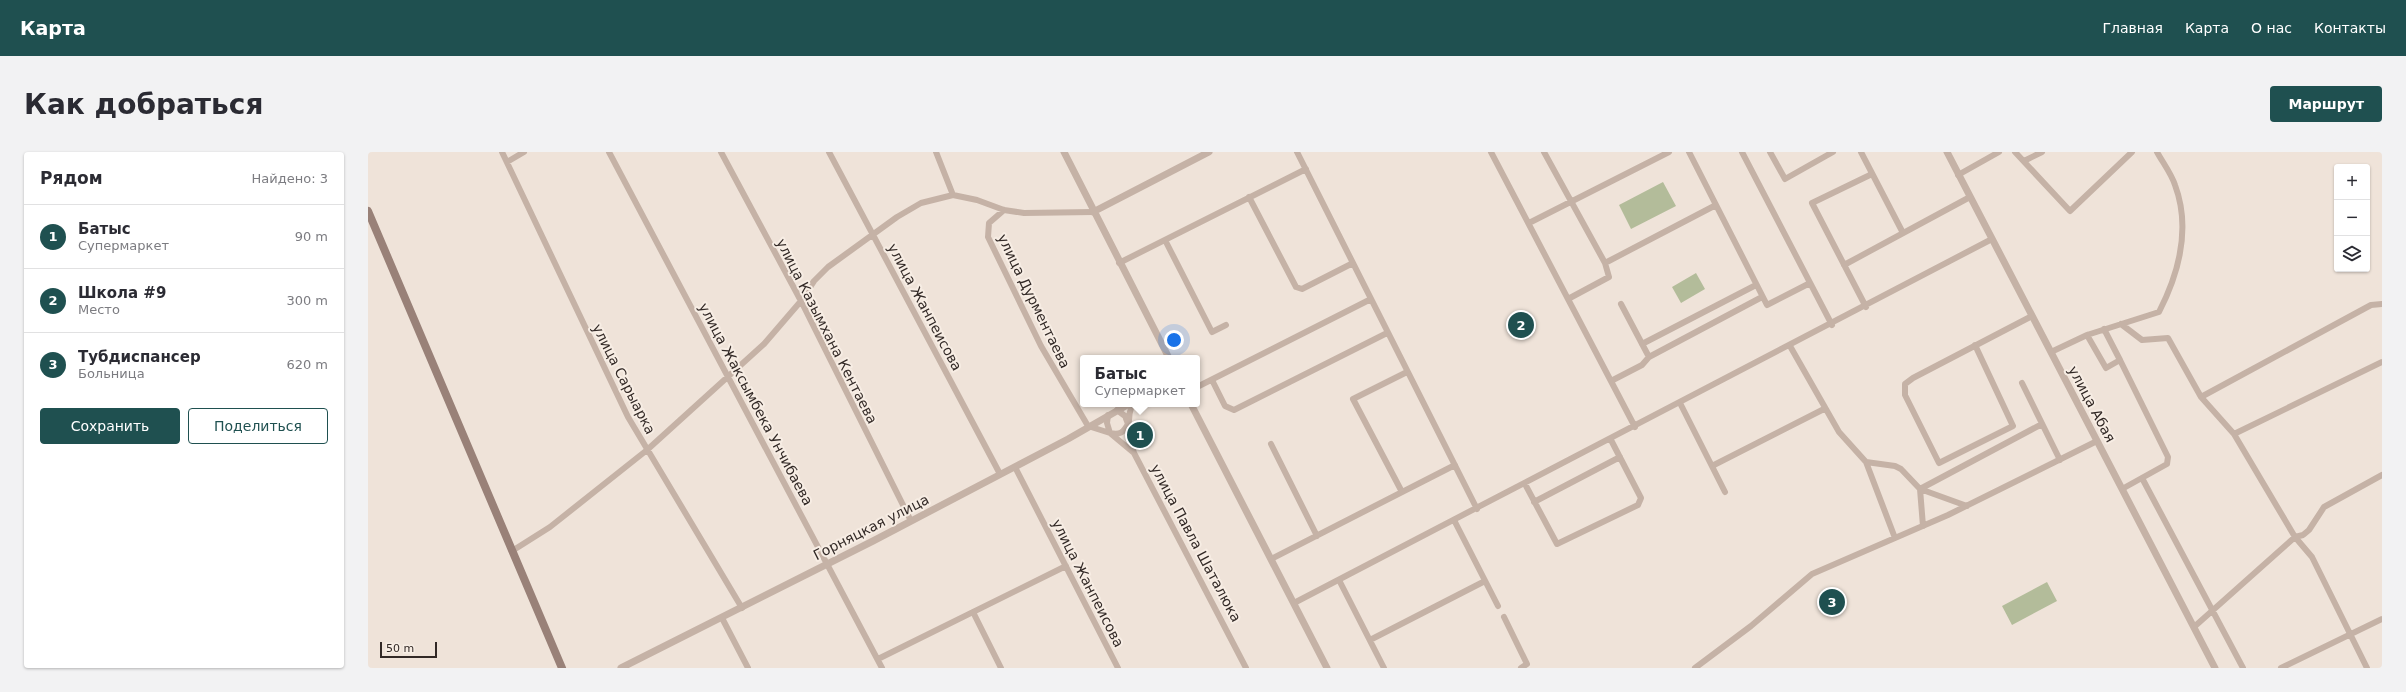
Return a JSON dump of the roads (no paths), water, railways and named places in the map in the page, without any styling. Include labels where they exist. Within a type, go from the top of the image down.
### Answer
[{"type":"main road","points":[[368,211],[562,668]]},
{"type":"street","name":"улица Сарыарка","points":[[502,152],[628,417],[742,608]]},
{"type":"street","points":[[507,162],[524,152]]},
{"type":"street","name":"улица Жаксымбека Унчибаева","points":[[609,152],[882,668]]},
{"type":"street","name":"улица Казымхана Кентаева","points":[[721,152],[801,301],[911,521]]},
{"type":"street","name":"улица Жанпеисова","points":[[829,152],[1000,474]]},
{"type":"street","points":[[936,152],[952,195]]},
{"type":"street","points":[[1064,152],[1093,212],[1167,355]]},
{"type":"street","points":[[512,550],[550,527],[647,450],[764,344],[801,301],[814,281],[828,267],[897,217],[921,203],[952,195],[977,200],[1004,210],[1024,213],[1093,212],[1209,152]]},
{"type":"street","points":[[1297,152],[1477,509]]},
{"type":"street","points":[[1491,152],[1635,427]]},
{"type":"street","points":[[1544,152],[1605,263],[1609,278],[1568,300]]},
{"type":"street","points":[[1529,223],[1573,203],[1669,152]]},
{"type":"street","points":[[1689,152],[1767,305],[1810,283]]},
{"type":"street","points":[[1742,152],[1832,325]]},
{"type":"street","points":[[1770,152],[1784,179],[1833,152]]},
{"type":"street","points":[[1861,152],[1903,233]]},
{"type":"street","name":"улица Абая","points":[[1947,152],[2216,668]]},
{"type":"street","points":[[1958,175],[1999,152]]},
{"type":"street","points":[[2015,152],[2070,211],[2132,152]]},
{"type":"street","points":[[2024,161],[2042,152]]},
{"type":"street","points":[[2051,352],[2087,335],[2159,312],[2170,291],[2182,245],[2183,218],[2180,198],[2174,183],[2157,152]]},
{"type":"street","points":[[1119,263],[1306,169]]},
{"type":"street","points":[[1866,307],[1812,203],[1872,174]]},
{"type":"street","points":[[1249,197],[1296,287],[1302,289],[1353,263]]},
{"type":"street","points":[[1844,265],[1970,197]]},
{"type":"street","points":[[1605,263],[1716,205]]},
{"type":"street","name":"улица Дурментаева","points":[[1004,210],[989,223],[988,237],[1041,346],[1088,426]]},
{"type":"street","points":[[1294,603],[1832,325],[1992,239]]},
{"type":"street","points":[[1165,240],[1212,332],[1226,325]]},
{"type":"street","points":[[1642,344],[1756,285]]},
{"type":"street","points":[[1611,381],[1642,365],[1648,357],[1762,297]]},
{"type":"street","points":[[1200,386],[1371,299]]},
{"type":"street","points":[[1621,304],[1648,357]]},
{"type":"street","points":[[2201,397],[2371,305],[2382,304]]},
{"type":"street","points":[[1976,345],[2013,426],[1939,463],[1904,394],[1904,387],[1913,378],[1976,345],[2032,316]]},
{"type":"street","points":[[2121,324],[2142,340],[2168,338],[2201,397],[2234,434],[2295,537],[2312,557],[2367,668]]},
{"type":"street","points":[[2104,329],[2169,461],[2122,489]]},
{"type":"street","points":[[1212,380],[1225,406],[1234,410],[1387,333]]},
{"type":"street","points":[[2087,335],[2106,368],[2120,360]]},
{"type":"street","points":[[1790,346],[1824,409],[1839,432],[1866,462],[1895,538]]},
{"type":"street","points":[[2234,434],[2382,362]]},
{"type":"street","points":[[1402,492],[1354,399],[1407,372]]},
{"type":"street","points":[[2022,383],[2060,460]]},
{"type":"street","points":[[1680,404],[1725,492]]},
{"type":"street","name":"Горняцкая улица","points":[[621,668],[911,521],[1068,439],[1088,426],[1124,407]]},
{"type":"street","name":"улица Павла Шаталюка","points":[[1131,407],[1128,432],[1134,453],[1246,668]]},
{"type":"street","points":[[1193,407],[1327,668]]},
{"type":"street","points":[[1712,466],[1824,409]]},
{"type":"street","points":[[1088,426],[1110,433],[1119,434],[1124,432],[1128,424],[1125,416],[1117,410]]},
{"type":"street","points":[[1108,415],[1107,423],[1110,433],[1134,453]]},
{"type":"street","points":[[1920,489],[2042,424]]},
{"type":"street","points":[[1525,484],[1557,544],[1638,505],[1641,498],[1611,440]]},
{"type":"street","points":[[1696,668],[1752,626],[1812,574],[1967,506],[2097,441]]},
{"type":"street","points":[[1271,444],[1317,536]]},
{"type":"street","points":[[1534,502],[1620,457]]},
{"type":"street","points":[[1866,462],[1883,462],[1901,469],[1920,489],[1967,506]]},
{"type":"street","points":[[1271,559],[1455,465]]},
{"type":"street","name":"улица Жанпеисова","points":[[1015,467],[1118,668]]},
{"type":"street","points":[[2194,627],[2213,612],[2295,537],[2303,535],[2309,530],[2324,507],[2382,475]]},
{"type":"street","points":[[2142,478],[2243,668]]},
{"type":"street","points":[[1920,489],[1923,526]]},
{"type":"street","points":[[1454,520],[1498,606]]},
{"type":"street","points":[[878,659],[1066,566]]},
{"type":"street","points":[[1339,580],[1384,668]]},
{"type":"street","points":[[1370,640],[1485,581]]},
{"type":"street","points":[[973,612],[1001,668]]},
{"type":"street","points":[[722,618],[748,668]]},
{"type":"street","points":[[1504,618],[1527,664],[1520,668]]},
{"type":"street","points":[[2281,668],[2382,619]]},
{"type":"place","name":"Школа #9","points":[[1521,325]]},
{"type":"place","name":"Батыс","points":[[1140,435]]},
{"type":"place","name":"Тубдиспансер","points":[[1832,602]]}]
